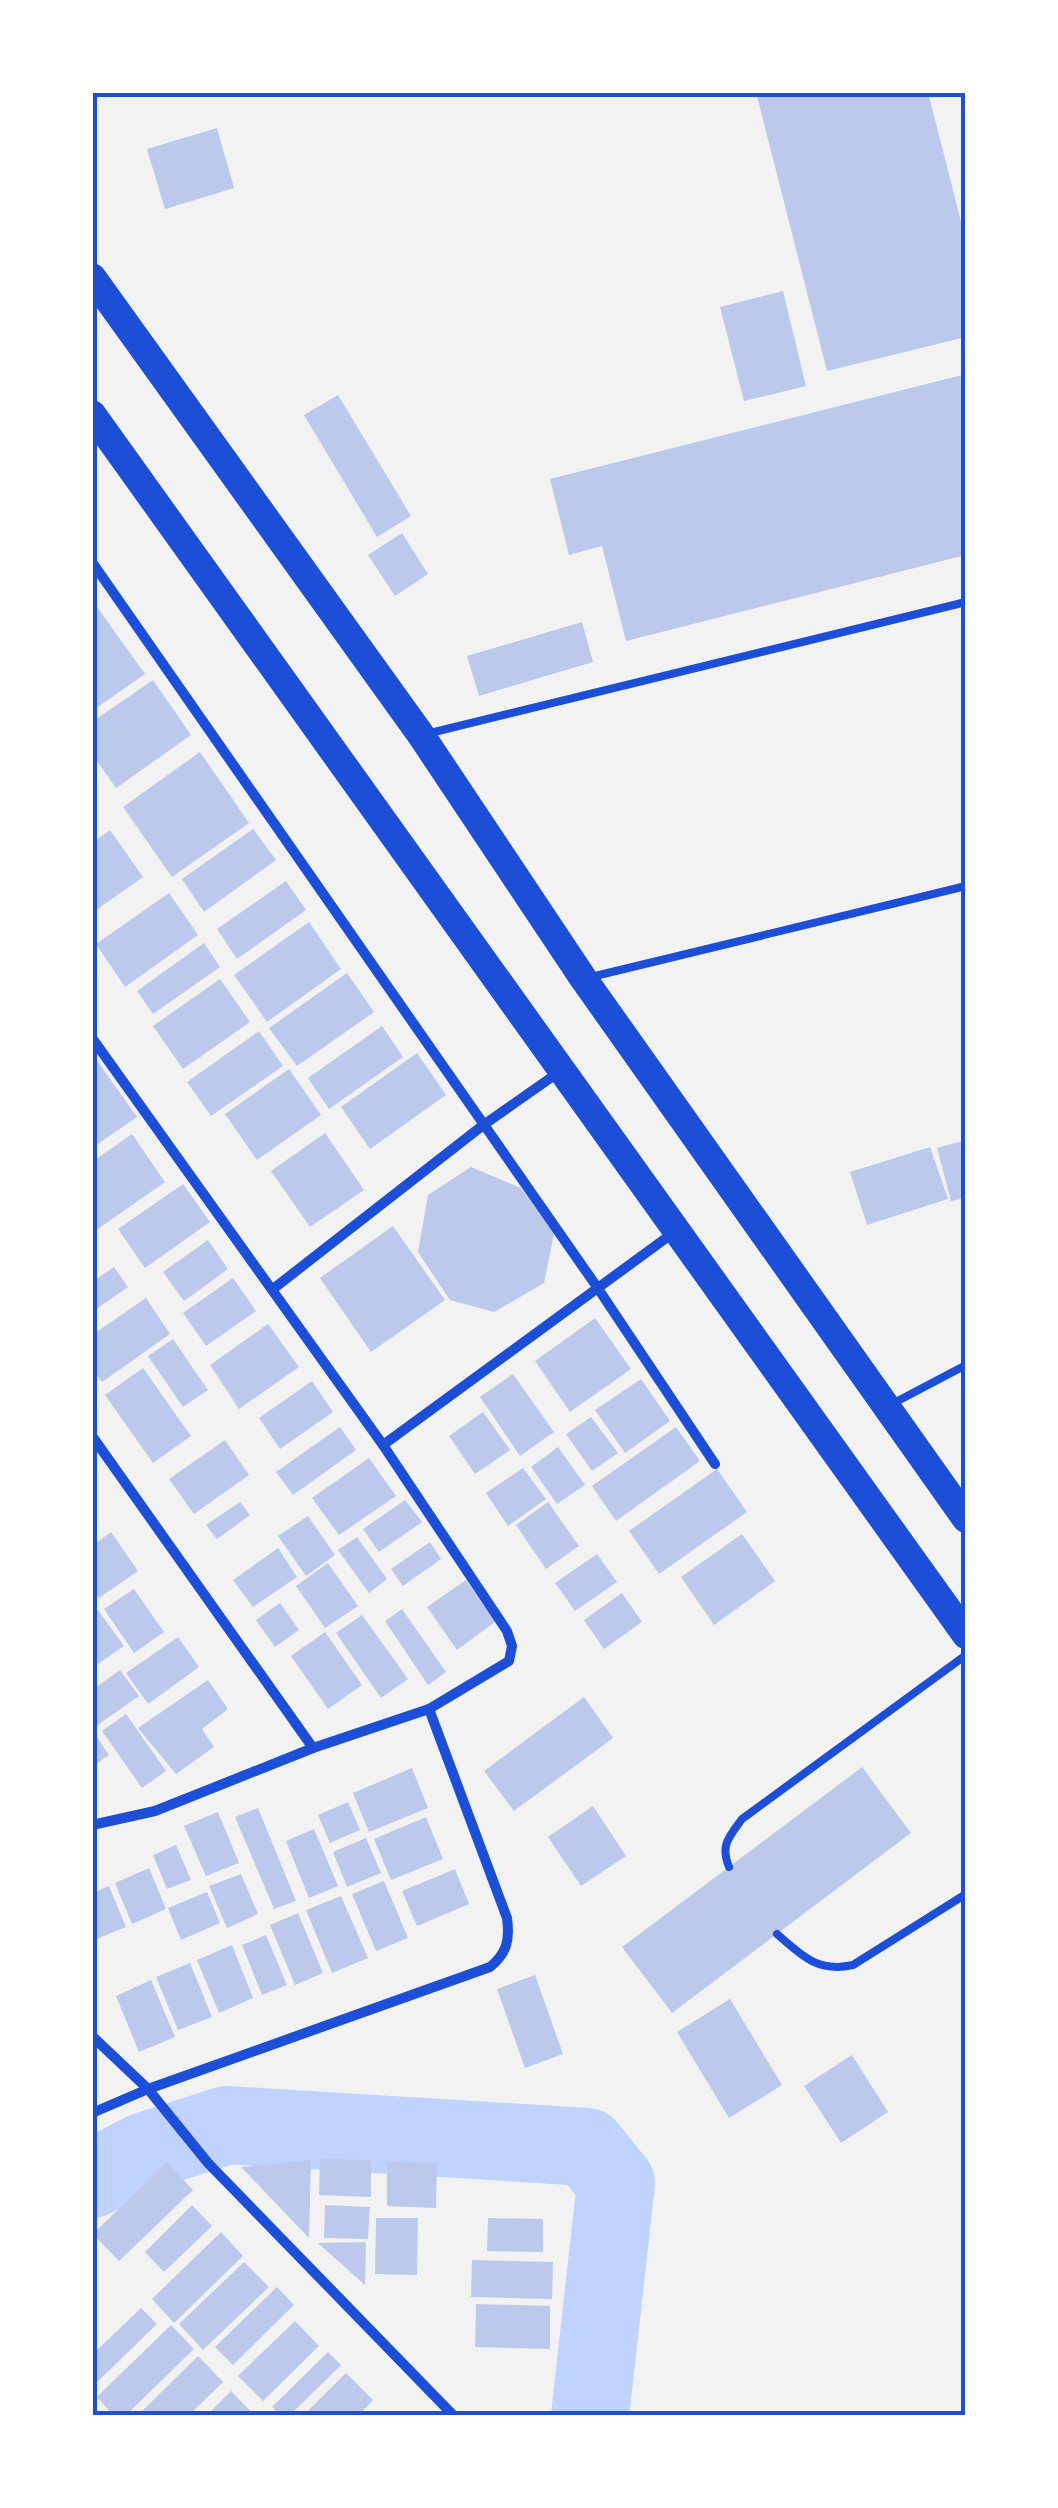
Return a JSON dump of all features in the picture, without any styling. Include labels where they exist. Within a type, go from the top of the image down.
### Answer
[{"type":"highway","points":[[92,276],[421,735],[583,978],[966,1519]]},
{"type":"highway","points":[[92,414],[966,1635]]},
{"type":"street","points":[[92,562],[597,1286],[715,1464]]},
{"type":"street","points":[[92,1825],[156,1811],[314,1748],[428,1710],[509,1661],[512,1646],[507,1632],[384,1444],[93,1040]]},
{"type":"street","points":[[272,1289],[482,1126],[561,1070]]},
{"type":"street","points":[[384,1444],[676,1231]]},
{"type":"street","points":[[92,1436],[314,1748]]},
{"type":"street","points":[[92,2112],[490,1967],[501,1958],[509,1935],[506,1918],[428,1710]]},
{"type":"street","points":[[92,2036],[148,2089],[208,2163],[454,2416]]},
{"type":"lane","points":[[421,735],[966,602]]},
{"type":"lane","points":[[583,978],[966,886]]},
{"type":"lane","points":[[887,1407],[966,1364]]},
{"type":"lane","points":[[730,1867],[724,1842],[742,1818],[966,1655]]},
{"type":"lane","points":[[777,1934],[806,1960],[824,1968],[838,1968],[853,1964],[966,1894]]},
{"type":"building","points":[[756,92],[928,92],[966,241],[966,337],[827,371]]},
{"type":"building","points":[[217,128],[234,188],[165,209],[147,149]]},
{"type":"building","points":[[783,291],[806,386],[744,401],[720,307]]},
{"type":"building","points":[[966,374],[966,555],[626,641],[602,546],[569,555],[550,479]]},
{"type":"building","points":[[338,395],[411,516],[377,537],[304,415]]},
{"type":"building","points":[[402,533],[428,574],[395,596],[368,555]]},
{"type":"building","points":[[92,600],[145,674],[92,711]]},
{"type":"building","points":[[582,622],[593,662],[479,696],[467,656]]},
{"type":"building","points":[[153,680],[191,735],[116,788],[92,754],[92,722]]},
{"type":"building","points":[[200,752],[249,823],[172,877],[123,807]]},
{"type":"building","points":[[253,829],[276,860],[204,912],[182,879]]},
{"type":"building","points":[[110,830],[143,877],[92,913],[92,843]]},
{"type":"building","points":[[286,881],[306,910],[237,959],[217,929]]},
{"type":"building","points":[[169,893],[198,935],[125,987],[96,944]]},
{"type":"building","points":[[309,922],[341,969],[267,1022],[234,975]]},
{"type":"building","points":[[204,943],[220,967],[153,1014],[137,991]]},
{"type":"building","points":[[347,973],[374,1012],[297,1066],[269,1028]]},
{"type":"building","points":[[220,979],[250,1022],[183,1069],[153,1026]]},
{"type":"building","points":[[382,1026],[403,1057],[329,1109],[308,1078]]},
{"type":"building","points":[[259,1031],[283,1066],[211,1116],[187,1082]]},
{"type":"building","points":[[417,1053],[446,1095],[370,1149],[341,1107]]},
{"type":"building","points":[[96,1059],[137,1117],[92,1148],[92,1061]]},
{"type":"building","points":[[289,1069],[321,1115],[257,1160],[225,1114]]},
{"type":"building","points":[[325,1133],[364,1190],[310,1227],[271,1171]]},
{"type":"building","points":[[132,1134],[165,1182],[95,1231],[92,1162]]},
{"type":"building","points":[[966,1140],[966,1198],[951,1201],[937,1148]]},
{"type":"building","points":[[930,1147],[948,1199],[867,1225],[850,1172]]},
{"type":"building","points":[[471,1167],[521,1188],[554,1234],[544,1283],[494,1312],[450,1300],[418,1252],[428,1195]]},
{"type":"building","points":[[183,1184],[210,1222],[145,1268],[118,1229]]},
{"type":"building","points":[[393,1226],[445,1300],[371,1352],[320,1278]]},
{"type":"building","points":[[208,1240],[228,1269],[184,1301],[163,1272]]},
{"type":"building","points":[[114,1267],[128,1287],[92,1312],[92,1282]]},
{"type":"building","points":[[233,1278],[256,1311],[206,1346],[183,1313]]},
{"type":"building","points":[[146,1298],[170,1334],[102,1382],[92,1369],[92,1335]]},
{"type":"building","points":[[595,1318],[631,1369],[570,1412],[535,1361]]},
{"type":"building","points":[[268,1324],[299,1367],[239,1409],[210,1365]]},
{"type":"building","points":[[173,1339],[208,1390],[183,1407],[148,1356]]},
{"type":"building","points":[[143,1368],[191,1436],[153,1463],[105,1395]]},
{"type":"building","points":[[513,1374],[554,1432],[520,1456],[480,1397]]},
{"type":"building","points":[[641,1379],[670,1421],[625,1453],[595,1410]]},
{"type":"building","points":[[312,1381],[333,1412],[280,1449],[259,1418]]},
{"type":"building","points":[[483,1412],[510,1450],[475,1474],[449,1436]]},
{"type":"building","points":[[591,1417],[618,1453],[592,1471],[566,1434]]},
{"type":"building","points":[[340,1427],[356,1450],[293,1495],[276,1472]]},
{"type":"building","points":[[676,1427],[700,1461],[616,1521],[592,1486]]},
{"type":"building","points":[[225,1440],[249,1475],[194,1514],[169,1479]]},
{"type":"building","points":[[558,1447],[585,1485],[557,1504],[531,1467]]},
{"type":"building","points":[[369,1458],[396,1496],[339,1535],[312,1498]]},
{"type":"building","points":[[523,1468],[546,1499],[508,1526],[486,1493]]},
{"type":"building","points":[[717,1469],[747,1512],[659,1574],[629,1531]]},
{"type":"building","points":[[405,1500],[422,1522],[379,1552],[363,1529]]},
{"type":"building","points":[[240,1502],[250,1515],[217,1539],[206,1525]]},
{"type":"building","points":[[548,1502],[579,1546],[546,1569],[516,1525]]},
{"type":"building","points":[[308,1516],[335,1555],[306,1576],[278,1536]]},
{"type":"building","points":[[111,1532],[138,1571],[99,1598],[92,1589],[92,1546]]},
{"type":"building","points":[[742,1534],[775,1581],[714,1625],[681,1577]]},
{"type":"building","points":[[357,1537],[387,1579],[369,1593],[338,1550]]},
{"type":"building","points":[[430,1542],[441,1559],[403,1586],[391,1569]]},
{"type":"building","points":[[278,1548],[297,1577],[253,1607],[233,1580]]},
{"type":"building","points":[[597,1554],[617,1582],[575,1611],[555,1583]]},
{"type":"building","points":[[328,1563],[358,1606],[325,1628],[296,1586]]},
{"type":"building","points":[[466,1580],[495,1622],[457,1650],[427,1607]]},
{"type":"building","points":[[134,1589],[164,1632],[134,1653],[104,1609]]},
{"type":"building","points":[[622,1593],[642,1622],[604,1649],[584,1620]]},
{"type":"building","points":[[280,1603],[299,1630],[275,1647],[256,1620]]},
{"type":"building","points":[[402,1609],[446,1672],[428,1685],[385,1621]]},
{"type":"building","points":[[98,1610],[124,1646],[98,1664],[92,1656],[92,1614]]},
{"type":"building","points":[[362,1615],[408,1679],[381,1698],[336,1633]]},
{"type":"building","points":[[325,1632],[362,1685],[328,1709],[291,1656]]},
{"type":"building","points":[[178,1637],[199,1667],[148,1704],[126,1673]]},
{"type":"building","points":[[120,1670],[139,1696],[92,1729],[92,1690]]},
{"type":"building","points":[[208,1680],[228,1709],[202,1729],[214,1747],[176,1774],[138,1728]]},
{"type":"building","points":[[584,1697],[613,1738],[514,1811],[484,1771]]},
{"type":"building","points":[[126,1714],[166,1771],[142,1788],[102,1731]]},
{"type":"building","points":[[97,1737],[109,1755],[92,1767],[92,1740]]},
{"type":"building","points":[[862,1767],[911,1833],[672,2013],[622,1947]]},
{"type":"building","points":[[412,1768],[428,1808],[369,1832],[353,1793]]},
{"type":"building","points":[[348,1802],[360,1830],[330,1843],[318,1815]]},
{"type":"building","points":[[593,1806],[626,1856],[581,1886],[548,1837]]},
{"type":"building","points":[[258,1808],[296,1901],[274,1909],[235,1817]]},
{"type":"building","points":[[218,1812],[239,1863],[206,1876],[184,1826]]},
{"type":"building","points":[[426,1817],[443,1859],[391,1880],[374,1839]]},
{"type":"building","points":[[314,1829],[338,1886],[309,1898],[286,1841]]},
{"type":"building","points":[[366,1838],[381,1873],[347,1887],[333,1852]]},
{"type":"building","points":[[176,1845],[191,1880],[167,1889],[153,1855]]},
{"type":"building","points":[[149,1868],[166,1909],[132,1924],[115,1883]]},
{"type":"building","points":[[455,1869],[469,1904],[417,1926],[402,1891]]},
{"type":"building","points":[[241,1874],[258,1914],[227,1928],[209,1886]]},
{"type":"building","points":[[384,1881],[408,1938],[376,1951],[352,1894]]},
{"type":"building","points":[[109,1886],[126,1927],[94,1940],[92,1893]]},
{"type":"building","points":[[207,1892],[220,1923],[181,1940],[168,1908]]},
{"type":"building","points":[[341,1896],[368,1958],[332,1973],[306,1910]]},
{"type":"building","points":[[298,1913],[323,1973],[295,1985],[270,1925]]},
{"type":"building","points":[[266,1935],[287,1985],[262,1995],[242,1945]]},
{"type":"building","points":[[232,1945],[253,1998],[219,2013],[197,1960]]},
{"type":"building","points":[[190,1963],[212,2017],[178,2030],[156,1977]]},
{"type":"building","points":[[535,1975],[563,2054],[525,2068],[497,1989]]},
{"type":"building","points":[[151,1980],[175,2037],[139,2052],[116,1996]]},
{"type":"building","points":[[730,1999],[782,2085],[729,2118],[677,2032]]},
{"type":"building","points":[[852,2055],[888,2112],[841,2143],[804,2086]]},
{"type":"building","points":[[320,2159],[371,2160],[371,2197],[319,2195]]},
{"type":"building","points":[[311,2160],[309,2238],[241,2167]]},
{"type":"building","points":[[387,2161],[437,2163],[436,2208],[387,2206]]},
{"type":"building","points":[[167,2162],[193,2190],[119,2261],[93,2234]]},
{"type":"building","points":[[192,2205],[212,2226],[164,2272],[145,2252]]},
{"type":"building","points":[[325,2205],[370,2207],[368,2239],[324,2238]]},
{"type":"building","points":[[376,2218],[418,2218],[417,2275],[375,2274]]},
{"type":"building","points":[[488,2218],[543,2219],[543,2252],[487,2251]]},
{"type":"building","points":[[221,2232],[243,2256],[174,2323],[152,2299]]},
{"type":"building","points":[[366,2242],[365,2285],[318,2243]]},
{"type":"building","points":[[472,2260],[553,2262],[552,2299],[471,2297]]},
{"type":"building","points":[[244,2262],[269,2287],[203,2350],[179,2324]]},
{"type":"building","points":[[277,2287],[294,2305],[233,2365],[215,2347]]},
{"type":"building","points":[[476,2304],[550,2306],[550,2349],[475,2347]]},
{"type":"building","points":[[141,2308],[157,2324],[92,2387],[92,2355]]},
{"type":"building","points":[[295,2321],[319,2346],[263,2401],[238,2376]]},
{"type":"building","points":[[171,2325],[194,2349],[125,2416],[114,2416],[97,2397]]},
{"type":"building","points":[[328,2352],[341,2365],[289,2416],[281,2416],[272,2407]]},
{"type":"building","points":[[198,2356],[223,2382],[188,2416],[137,2416]]},
{"type":"building","points":[[346,2373],[373,2400],[358,2416],[303,2416]]},
{"type":"building","points":[[231,2391],[255,2416],[206,2416]]},
{"type":"waterway","points":[[92,2179],[143,2152],[227,2125],[587,2147],[616,2183],[590,2416]]}]
